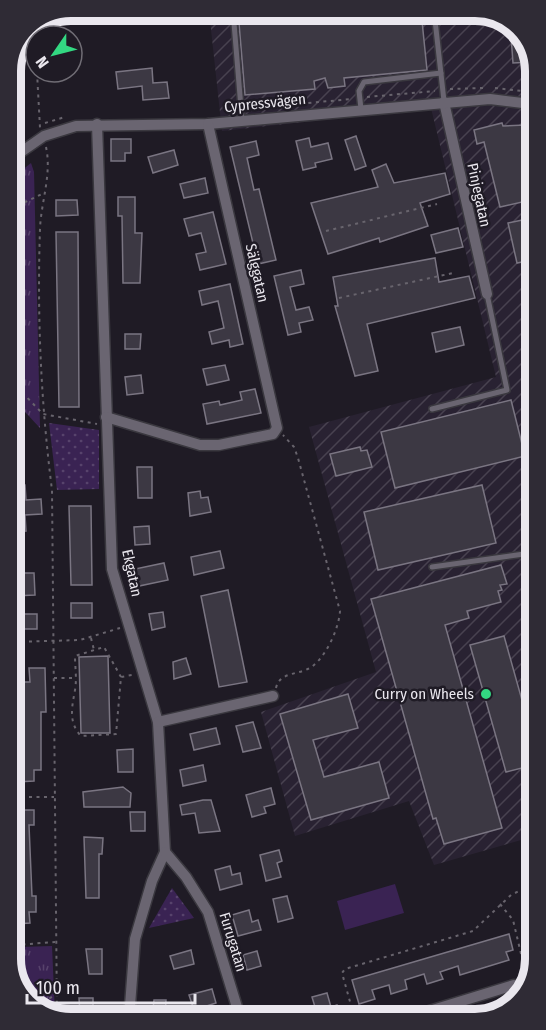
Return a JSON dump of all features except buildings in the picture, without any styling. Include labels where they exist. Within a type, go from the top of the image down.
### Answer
[{"type":"street","name":"Cypressvägen","points":[[21,150],[41,131],[97,124],[208,124],[360,104],[490,99],[525,103]]},
{"type":"street","name":"Pinjegatan","points":[[444,102],[487,294]]},
{"type":"street","name":"Ekgatan","points":[[97,124],[112,569],[158,722],[165,852],[152,881],[135,939],[130,1009]]},
{"type":"street","name":"Sälggatan","points":[[208,124],[277,428]]},
{"type":"street","points":[[106,422],[200,446],[219,445],[273,434],[277,428]]},
{"type":"street","points":[[158,722],[273,696]]},
{"type":"street","name":"Furugatan","points":[[165,852],[186,877],[208,912],[238,1009]]},
{"type":"street","points":[[435,1009],[514,985],[517,986]]},
{"type":"lane","points":[[234,21],[242,120]]},
{"type":"lane","points":[[435,21],[444,102]]},
{"type":"lane","points":[[360,104],[359,87],[364,82],[441,74]]},
{"type":"lane","points":[[432,409],[507,390],[487,294]]},
{"type":"lane","points":[[432,567],[525,554]]},
{"type":"path","points":[[38,84],[41,131],[47,152],[40,229],[43,414],[52,490],[57,1006]]},
{"type":"path","points":[[276,106],[360,104],[442,90],[502,88],[525,91]]},
{"type":"path","points":[[41,131],[52,120],[73,116]]},
{"type":"path","points":[[21,204],[45,192]]},
{"type":"path","points":[[326,231],[437,204]]},
{"type":"path","points":[[339,298],[453,273]]},
{"type":"path","points":[[21,391],[43,414],[106,422]]},
{"type":"path","points":[[273,696],[278,680],[315,665],[333,635],[340,611],[298,458],[294,447],[277,428]]},
{"type":"path","points":[[21,642],[91,638],[129,626]]},
{"type":"path","points":[[91,638],[94,650]]},
{"type":"path","points":[[104,647],[121,677],[116,734],[81,736],[73,727],[72,698],[75,692],[75,656],[94,650],[104,647]]},
{"type":"path","points":[[121,677],[143,672]]},
{"type":"path","points":[[54,678],[75,678]]},
{"type":"path","points":[[21,797],[54,797]]},
{"type":"path","points":[[352,1009],[342,973],[345,969],[473,931],[500,904],[525,888]]},
{"type":"path","points":[[500,904],[513,920],[525,962]]},
{"type":"path","points":[[21,945],[55,942]]},
{"type":"path","points":[[46,1002],[56,994]]},
{"type":"shaded area","points":[[210,21],[478,21],[505,31],[515,41],[521,52],[525,71],[525,839],[434,865],[409,801],[295,836],[261,712],[376,672],[309,427],[496,377],[431,108],[222,131]]},
{"type":"green space","points":[[31,163],[34,172],[40,428],[21,408],[21,171]]},
{"type":"green space","points":[[49,423],[99,430],[99,489],[57,490]]},
{"type":"green space","points":[[395,884],[404,913],[345,930],[337,901]]},
{"type":"green space","points":[[172,888],[194,918],[149,928]]},
{"type":"green space","points":[[52,946],[55,1006],[43,1001],[31,989],[22,968],[21,947]]},
{"type":"place","name":"Curry on Wheels","points":[[486,694]]}]
